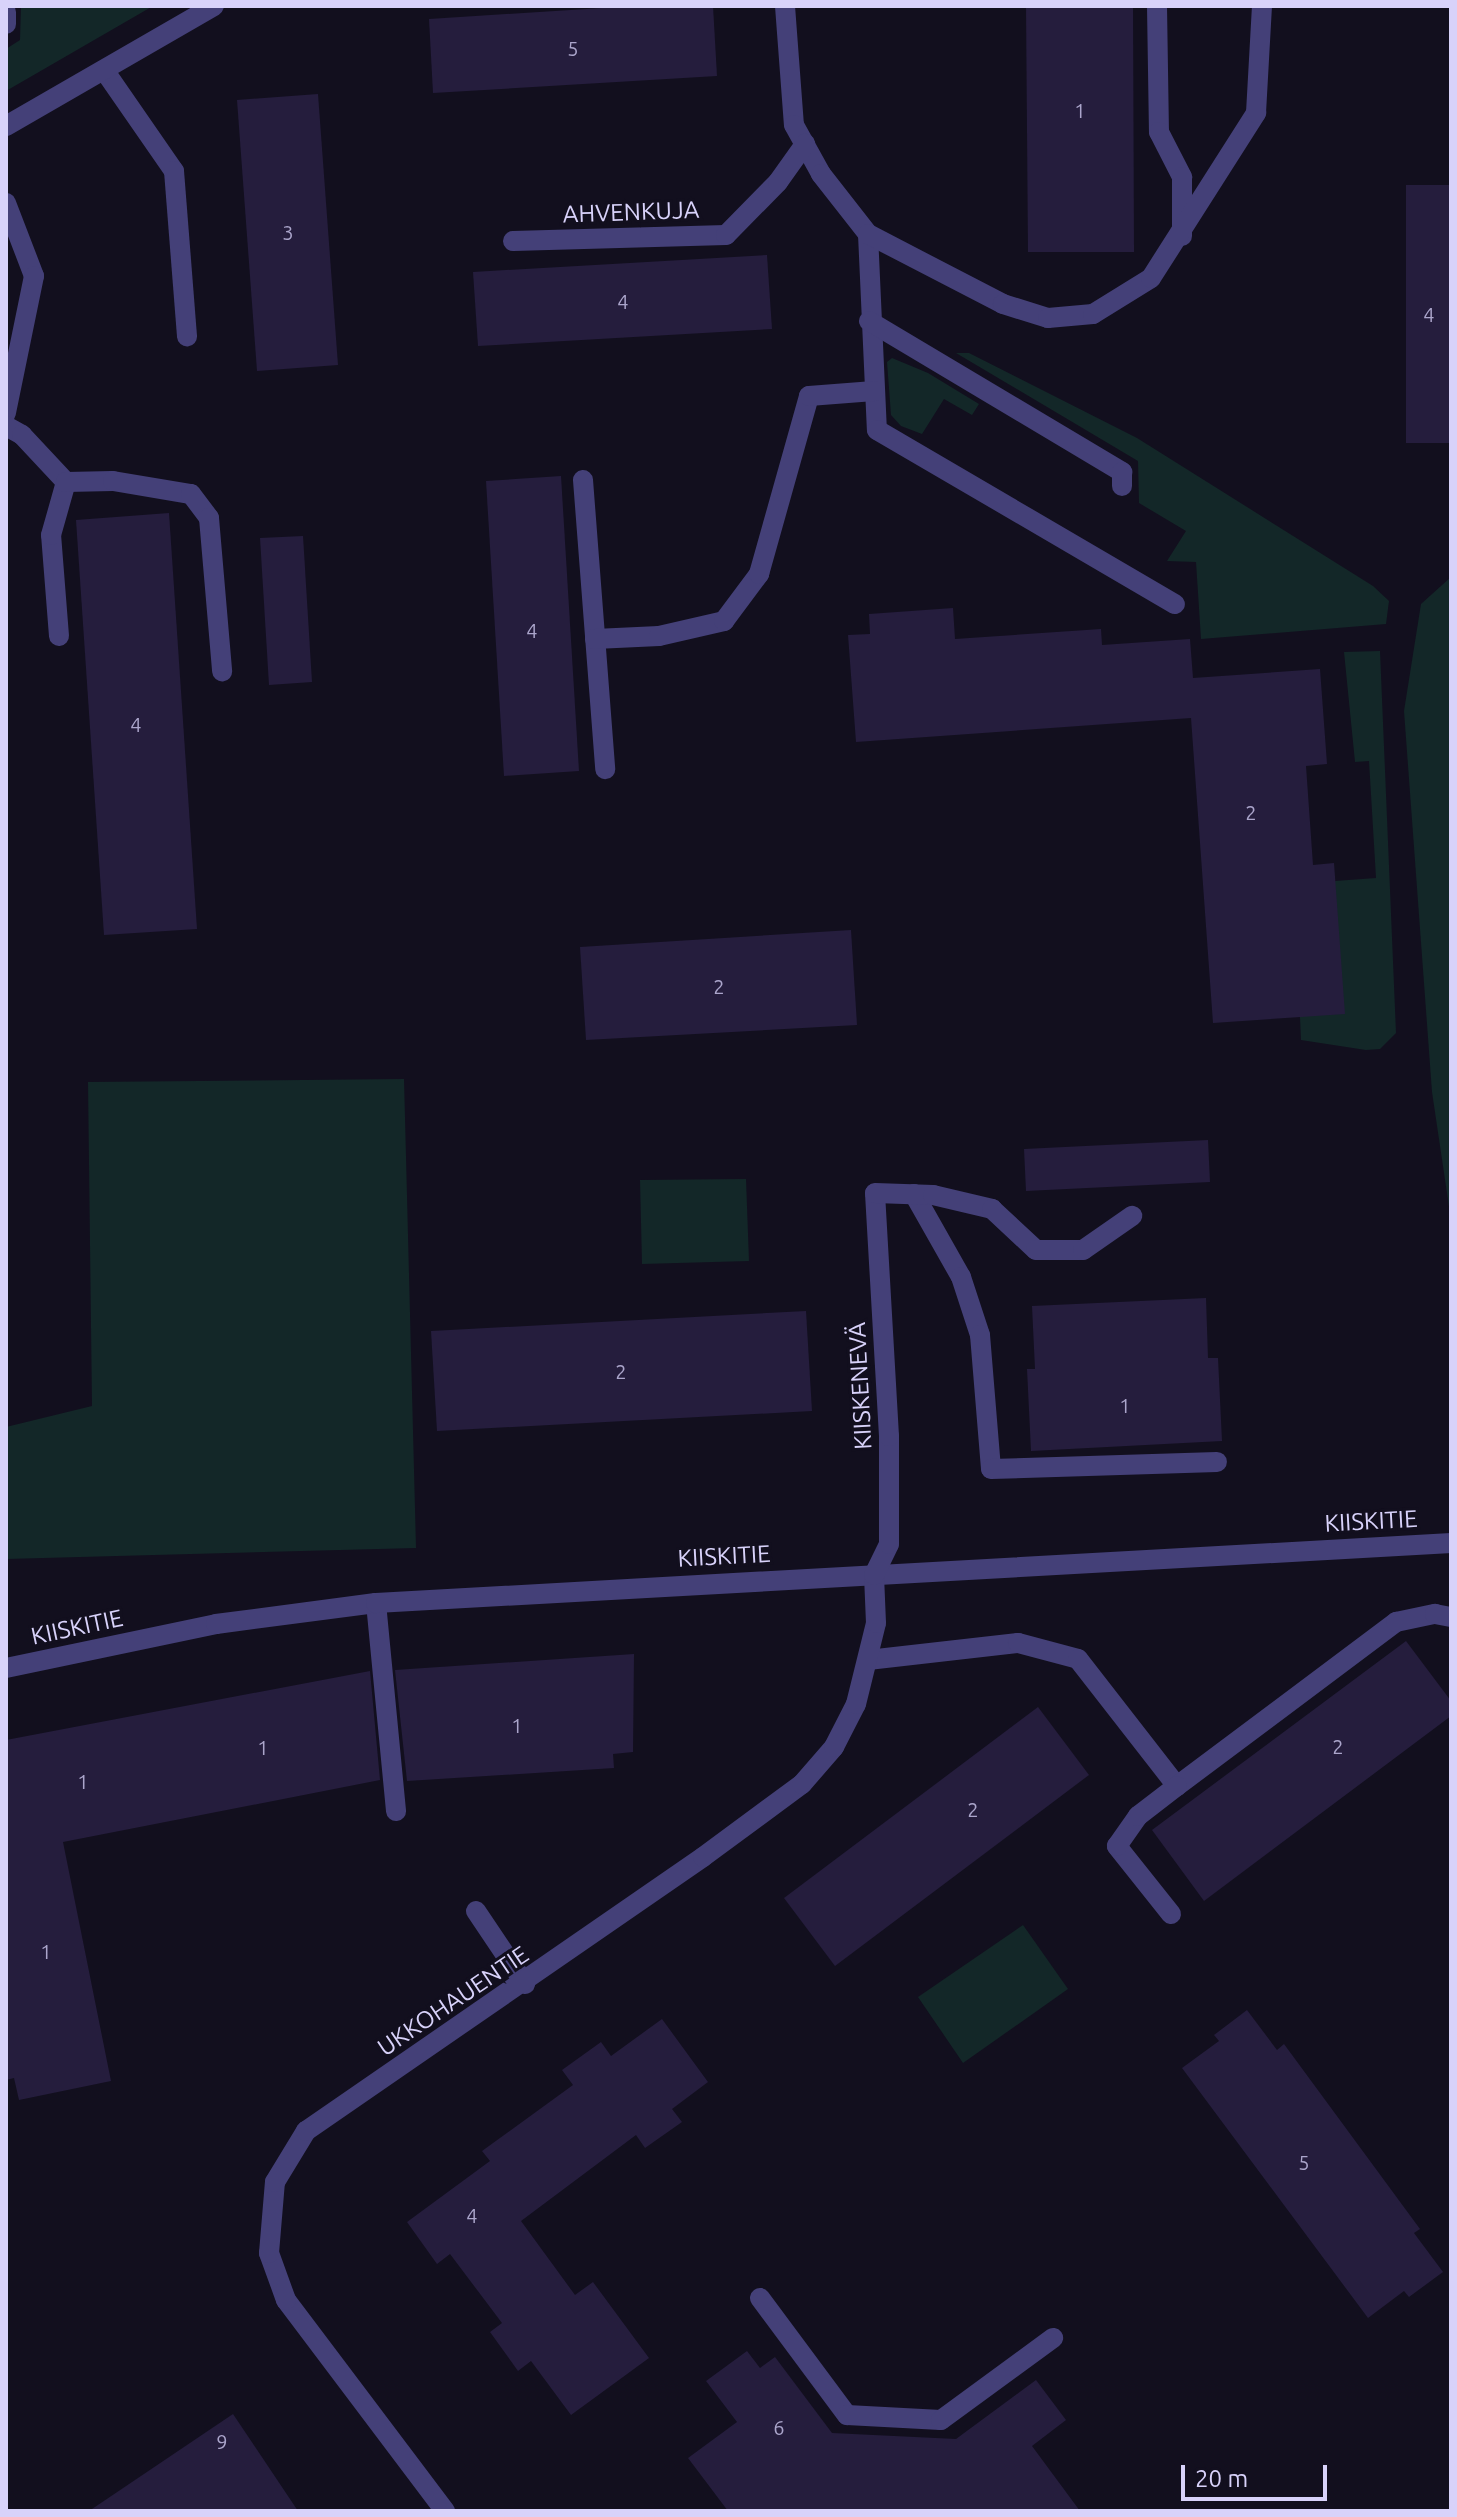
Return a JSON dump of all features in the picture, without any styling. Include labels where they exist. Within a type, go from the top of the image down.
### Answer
[{"type":"street","points":[[6,126],[214,6]]},
{"type":"street","points":[[785,6],[794,125],[821,174],[868,234],[1003,304],[1048,318],[1093,314],[1151,278],[1182,236],[1256,113],[1262,6]]},
{"type":"street","points":[[1157,6],[1159,132],[1182,177],[1182,236]]},
{"type":"street","points":[[6,12],[6,24]]},
{"type":"street","points":[[104,70],[174,171],[187,336]]},
{"type":"street","name":"AHVENKUJA","points":[[513,241],[726,235],[778,182],[805,144]]},
{"type":"street","points":[[6,203],[34,276],[6,413]]},
{"type":"street","points":[[868,234],[869,321],[877,430],[1175,604]]},
{"type":"street","points":[[869,321],[1122,472],[1122,486]]},
{"type":"street","points":[[595,639],[659,636],[724,621],[759,574],[809,396],[874,391]]},
{"type":"street","points":[[6,426],[22,435],[66,482],[113,481],[191,494],[209,518],[222,671]]},
{"type":"street","points":[[583,480],[605,769]]},
{"type":"street","points":[[59,636],[51,535],[66,482]]},
{"type":"street","name":"KIISKENEVÄ","points":[[874,1575],[889,1544],[890,1498],[875,1193],[914,1194]]},
{"type":"street","points":[[914,1194],[992,1209],[1036,1250],[1083,1250],[1132,1216]]},
{"type":"street","points":[[914,1194],[961,1277],[980,1335],[991,1469],[1217,1462]]},
{"type":"street","name":"KIISKITIE","points":[[6,1668],[216,1624],[376,1603],[1451,1543]]},
{"type":"street","name":"UKKOHAUENTIE","points":[[445,2511],[286,2300],[269,2253],[275,2182],[306,2131],[525,1984],[802,1784],[834,1747],[856,1704],[876,1623],[874,1575]]},
{"type":"street","points":[[376,1603],[396,1811]]},
{"type":"street","points":[[1171,1914],[1117,1846],[1138,1816],[1396,1622],[1435,1614],[1451,1617]]},
{"type":"street","points":[[868,1660],[1018,1643],[1078,1659],[1177,1786]]},
{"type":"street","points":[[476,1911],[525,1984]]},
{"type":"street","points":[[760,2298],[847,2415],[941,2420],[1053,2338]]},
{"type":"green space","points":[[21,6],[153,6],[6,91],[6,49],[20,40]]},
{"type":"green space","points":[[956,353],[969,353],[1137,438],[1373,586],[1389,601],[1386,624],[1201,639],[1196,562],[1167,561],[1186,531],[1139,503],[1138,461]]},
{"type":"green space","points":[[892,358],[928,373],[979,404],[972,415],[944,399],[922,434],[901,426],[891,415],[887,362]]},
{"type":"green space","points":[[1451,577],[1451,1220],[1432,1092],[1404,711],[1421,604]]},
{"type":"green space","points":[[1380,651],[1396,1033],[1380,1049],[1366,1050],[1301,1040],[1300,1017],[1335,881],[1376,878],[1369,761],[1355,762],[1344,652]]},
{"type":"green space","points":[[404,1079],[416,1548],[6,1559],[6,1427],[92,1406],[88,1082]]},
{"type":"green space","points":[[746,1179],[749,1261],[642,1264],[640,1180]]},
{"type":"green space","points":[[1023,1925],[1068,1989],[963,2063],[918,1997]]},
{"type":"building","points":[[633,6],[713,6],[717,76],[433,93],[429,19]]},
{"type":"building","points":[[1026,6],[1133,6],[1134,252],[1028,252]]},
{"type":"building","points":[[318,94],[338,365],[257,371],[237,100]]},
{"type":"building","points":[[1406,185],[1451,185],[1451,443],[1406,443]]},
{"type":"building","points":[[767,255],[772,329],[478,346],[473,272]]},
{"type":"building","points":[[561,476],[579,771],[504,776],[486,481]]},
{"type":"building","points":[[169,513],[197,929],[104,935],[76,520]]},
{"type":"building","points":[[303,536],[312,682],[269,685],[260,538]]},
{"type":"building","points":[[953,608],[955,639],[1101,629],[1102,645],[1190,639],[1193,678],[1320,669],[1327,764],[1306,766],[1313,865],[1334,863],[1345,1014],[1213,1023],[1191,718],[856,742],[848,635],[870,634],[869,614]]},
{"type":"building","points":[[851,930],[857,1025],[586,1040],[580,947]]},
{"type":"building","points":[[1208,1140],[1210,1182],[1026,1191],[1024,1149]]},
{"type":"building","points":[[1206,1298],[1208,1358],[1218,1358],[1222,1441],[1031,1451],[1027,1369],[1035,1369],[1032,1306]]},
{"type":"building","points":[[806,1311],[812,1411],[437,1431],[431,1331]]},
{"type":"building","points":[[1406,1641],[1451,1701],[1451,1716],[1204,1901],[1152,1830]]},
{"type":"building","points":[[634,1654],[633,1752],[613,1754],[614,1768],[407,1781],[395,1670]]},
{"type":"building","points":[[370,1671],[380,1780],[63,1842],[111,2081],[19,2100],[14,2078],[6,2080],[6,1740]]},
{"type":"building","points":[[1038,1707],[1089,1775],[835,1966],[784,1898]]},
{"type":"building","points":[[1247,2010],[1277,2050],[1284,2044],[1420,2229],[1414,2233],[1443,2272],[1409,2297],[1404,2291],[1368,2318],[1182,2068],[1219,2041],[1214,2035]]},
{"type":"building","points":[[662,2019],[708,2082],[672,2109],[682,2122],[645,2148],[636,2135],[521,2221],[575,2295],[593,2282],[649,2358],[571,2415],[531,2361],[518,2371],[490,2332],[502,2323],[450,2254],[437,2264],[407,2222],[490,2161],[482,2151],[573,2085],[562,2070],[601,2042],[611,2056]]},
{"type":"building","points":[[747,2351],[760,2368],[775,2357],[832,2433],[956,2439],[1036,2380],[1066,2420],[1032,2446],[1080,2511],[728,2511],[688,2458],[737,2422],[706,2381]]},
{"type":"building","points":[[233,2414],[298,2511],[89,2511]]}]
